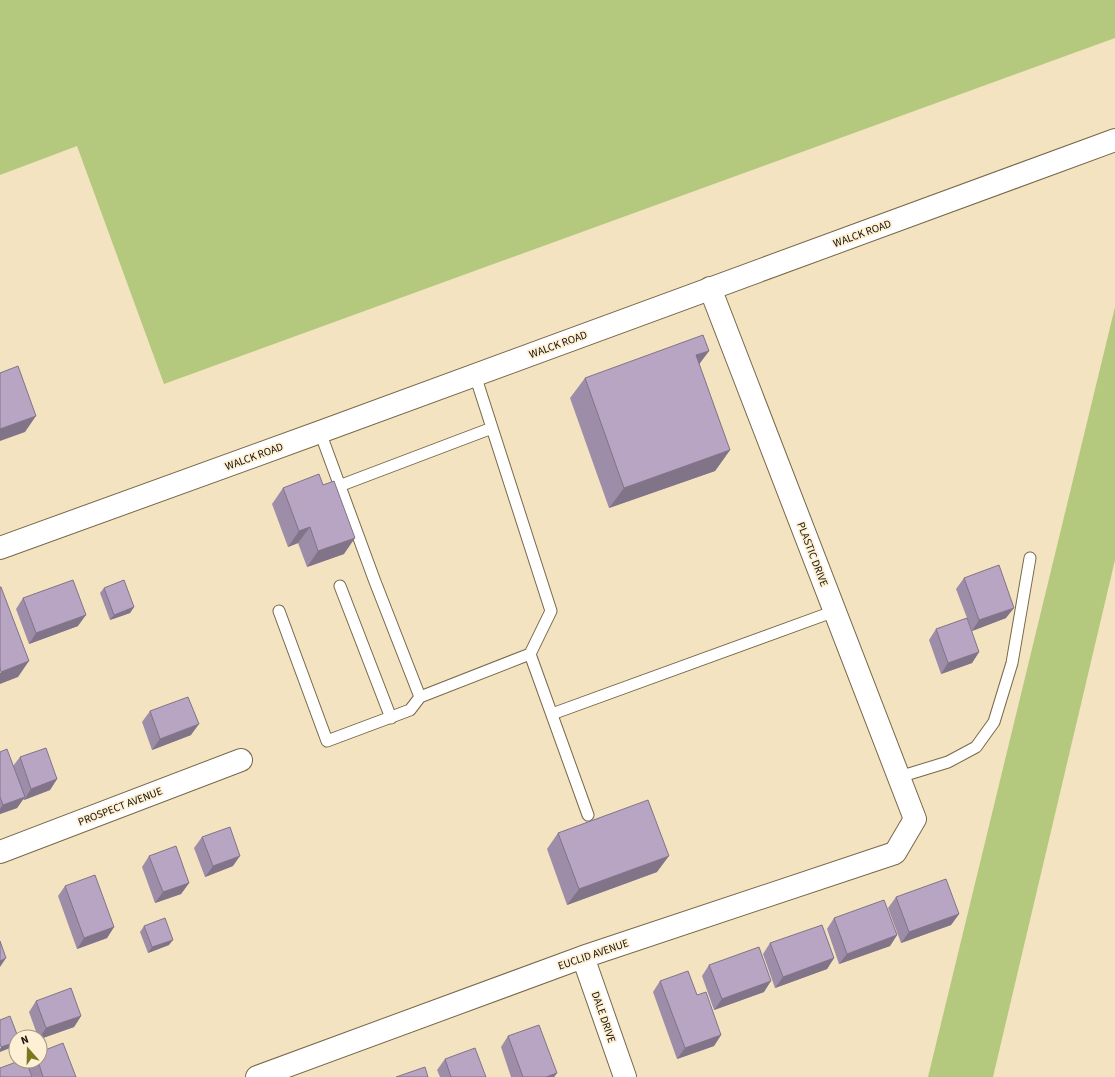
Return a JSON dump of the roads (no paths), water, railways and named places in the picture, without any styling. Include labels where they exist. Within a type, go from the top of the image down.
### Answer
[{"type":"street","name":"WALCK ROAD","points":[[0,548],[1115,140]]},
{"type":"street","name":"PLASTIC DRIVE","points":[[710,288],[915,819]]},
{"type":"street","name":"PROSPECT AVENUE","points":[[0,852],[240,760]]},
{"type":"street","name":"EUCLID AVENUE","points":[[257,1077],[583,957],[895,853],[915,819]]},
{"type":"street","name":"DALE DRIVE","points":[[583,957],[625,1077]]},
{"type":"lane","points":[[279,611],[327,741],[410,710],[420,697],[530,654],[551,611],[474,375]]},
{"type":"lane","points":[[339,486],[492,428]]},
{"type":"lane","points":[[320,432],[339,486],[420,697]]},
{"type":"lane","points":[[899,777],[948,762],[976,746],[994,722],[1012,663],[1030,558]]},
{"type":"lane","points":[[340,586],[391,718]]},
{"type":"lane","points":[[552,714],[835,611]]},
{"type":"lane","points":[[530,654],[588,815]]}]
